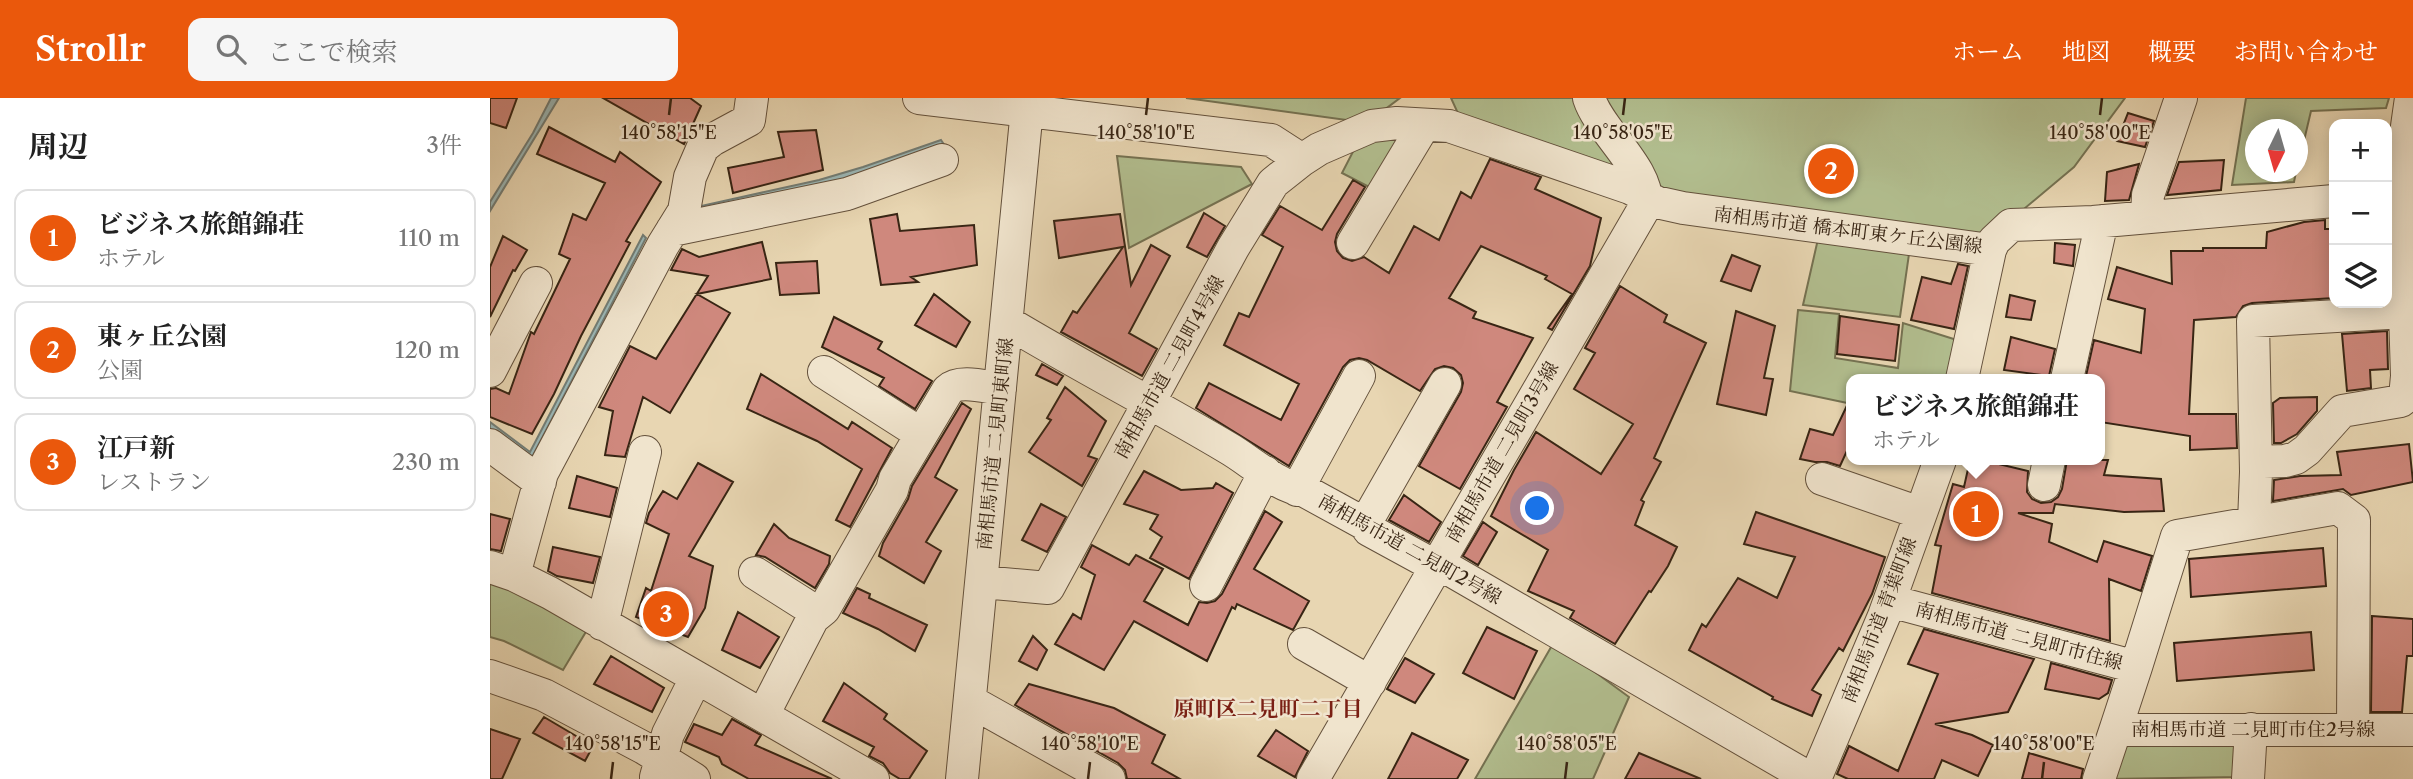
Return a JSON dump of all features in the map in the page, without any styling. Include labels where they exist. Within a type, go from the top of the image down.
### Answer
[{"type":"street","points":[[752,98],[749,120],[712,139],[703,147],[690,177],[684,211],[542,473],[502,571],[602,624],[873,779]]},
{"type":"street","points":[[919,98],[1271,140],[1302,160]]},
{"type":"street","points":[[1589,98],[1596,116],[1632,165],[1646,197]]},
{"type":"street","points":[[2147,215],[2148,195],[2180,98]]},
{"type":"street","points":[[2256,462],[2296,458],[2307,450],[2342,411],[2393,404],[2405,397],[2409,312],[2400,196],[2411,98]]},
{"type":"street","name":"南相馬市道 二見町東町線","points":[[962,779],[1027,109]]},
{"type":"street","name":"南相馬市道 二見町4号線","points":[[982,582],[1048,588],[1273,183],[1319,149],[1365,128],[1397,123],[1424,125]]},
{"type":"street","points":[[1353,243],[1424,125]]},
{"type":"street","name":"南相馬市道 橋本町東ケ丘公園線","points":[[1424,125],[1449,126],[1487,137],[1630,188],[1656,202],[1683,208],[1990,250],[1994,241],[2011,225],[2102,221],[2147,215],[2329,201]]},
{"type":"street","points":[[673,230],[847,194],[942,160]]},
{"type":"street","name":"南相馬市道 二見町3号線","points":[[1313,779],[1538,388],[1644,211],[1646,197]]},
{"type":"street","points":[[2068,374],[2102,221]]},
{"type":"street","points":[[1963,374],[1990,250]]},
{"type":"street","points":[[490,371],[536,283]]},
{"type":"street","points":[[2353,730],[2354,520],[2338,508],[2254,522],[2256,462],[2253,321],[2409,312]]},
{"type":"street","name":"南相馬市道 二見町2号線","points":[[1007,322],[1265,472],[1366,524],[1369,530],[1424,560],[1463,577],[1813,779]]},
{"type":"street","points":[[824,372],[921,434]]},
{"type":"street","points":[[1297,490],[1359,376]]},
{"type":"street","points":[[1366,524],[1446,384]]},
{"type":"street","points":[[763,715],[813,618],[824,609],[950,387],[963,385],[1000,389]]},
{"type":"street","points":[[490,445],[540,482]]},
{"type":"street","points":[[602,624],[645,452]]},
{"type":"street","name":"南相馬市道 青葉町線","points":[[1813,779],[1890,601],[1938,465]]},
{"type":"street","points":[[1206,585],[1265,472]]},
{"type":"street","points":[[1822,479],[1920,513]]},
{"type":"street","name":"南相馬市道 二見町市住線","points":[[1890,601],[2136,667],[2177,536],[2254,522]]},
{"type":"street","points":[[755,573],[818,614]]},
{"type":"street","points":[[1304,644],[1370,682]]},
{"type":"street","name":"南相馬市道 二見町市住2号線","points":[[2136,667],[2116,728],[2413,730]]},
{"type":"street","points":[[490,676],[544,695],[659,769],[694,779]]},
{"type":"street","points":[[659,769],[668,734],[696,678]]},
{"type":"street","points":[[970,701],[1109,779]]},
{"type":"street","points":[[2099,779],[2116,728]]},
{"type":"street","points":[[2248,779],[2251,729]]},
{"type":"green space","points":[[1186,98],[1400,98],[1376,116],[1361,122]]},
{"type":"green space","points":[[1451,98],[2125,98],[2074,167],[1987,240],[1910,247],[1900,317],[1803,305],[1818,239],[1687,199],[1461,120]]},
{"type":"green space","points":[[2246,98],[2389,98],[2386,108],[2311,111],[2308,124],[2308,119],[2245,119],[2245,182],[2294,182],[2232,185]]},
{"type":"green space","points":[[1408,133],[1373,189],[1342,173],[1359,140]]},
{"type":"green space","points":[[1117,156],[1241,167],[1252,184],[1129,248]]},
{"type":"green space","points":[[1798,310],[1839,314],[1835,358],[1898,368],[1903,323],[1960,341],[1953,374],[1846,374],[1846,403],[1790,391]]},
{"type":"green space","points":[[490,581],[526,594],[587,630],[563,670],[504,641],[490,637]]},
{"type":"green space","points":[[1554,642],[1629,697],[1593,779],[1475,779]]},
{"type":"green space","points":[[2120,738],[2237,738],[2240,777],[2107,779]]},
{"type":"water","points":[[551,98],[559,98],[490,211],[490,202],[533,133]]},
{"type":"water","points":[[941,140],[945,146],[825,186],[701,213],[701,206],[819,180]]},
{"type":"water","points":[[643,235],[646,238],[529,463],[490,436],[490,422],[530,452]]},
{"type":"building","points":[[490,98],[517,98],[506,128],[490,123]]},
{"type":"building","points":[[603,98],[690,98],[701,106],[684,144]]},
{"type":"building","points":[[2128,113],[2154,121],[2145,147],[2117,141]]},
{"type":"building","points":[[549,127],[615,162],[620,152],[661,182],[626,241],[630,243],[532,434],[490,417],[490,389],[496,388],[509,394],[531,332],[534,334],[570,259],[559,254],[573,214],[586,220],[605,183],[537,154]]},
{"type":"building","points":[[816,130],[823,170],[733,193],[728,168],[784,157],[778,132]]},
{"type":"building","points":[[1490,159],[1541,177],[1535,189],[1601,218],[1590,266],[1552,330],[1548,328],[1572,294],[1545,279],[1547,276],[1481,246],[1449,298],[1476,312],[1473,318],[1533,338],[1497,402],[1507,407],[1460,489],[1419,466],[1461,392],[1461,375],[1453,368],[1444,366],[1435,369],[1420,391],[1367,360],[1350,360],[1343,367],[1289,466],[1196,408],[1209,383],[1281,420],[1299,384],[1224,345],[1239,313],[1249,317],[1283,247],[1262,235],[1280,206],[1322,230],[1353,180],[1365,187],[1337,234],[1337,251],[1343,258],[1352,261],[1364,257],[1389,273],[1414,226],[1439,240],[1461,192],[1471,198]]},
{"type":"building","points":[[2224,160],[2221,190],[2167,195],[2179,162]]},
{"type":"building","points":[[2139,164],[2129,200],[2105,201],[2107,172]]},
{"type":"building","points":[[1204,213],[1225,226],[1207,257],[1187,247]]},
{"type":"building","points":[[897,214],[900,231],[974,225],[977,265],[911,277],[918,282],[881,285],[870,219]]},
{"type":"building","points":[[1120,214],[1131,285],[1151,245],[1170,256],[1129,333],[1157,349],[1142,376],[1061,332],[1073,311],[1077,313],[1123,247],[1059,258],[1054,221]]},
{"type":"building","points":[[2325,220],[2325,229],[2329,229],[2329,298],[2252,303],[2243,306],[2236,317],[2194,320],[2189,414],[2236,414],[2237,448],[2190,450],[2190,436],[2105,423],[2105,374],[2086,374],[2094,340],[2141,353],[2145,309],[2108,299],[2117,267],[2172,284],[2171,251],[2266,248],[2267,232],[2304,222]]},
{"type":"building","points":[[503,236],[527,250],[515,271],[513,270],[490,317],[490,267]]},
{"type":"building","points":[[762,242],[771,279],[697,294],[730,313],[670,413],[643,397],[625,457],[605,455],[613,411],[599,407],[630,346],[656,359],[708,276],[671,270],[682,249],[699,257]]},
{"type":"building","points":[[2055,243],[2075,245],[2073,266],[2054,263]]},
{"type":"building","points":[[1732,255],[1760,266],[1751,291],[1721,281]]},
{"type":"building","points":[[817,261],[819,293],[780,295],[776,263]]},
{"type":"building","points":[[1958,264],[1968,266],[1954,329],[1911,320],[1922,277],[1951,284]]},
{"type":"building","points":[[1620,286],[1667,315],[1664,322],[1706,343],[1654,458],[1661,462],[1641,500],[1644,502],[1635,525],[1677,547],[1668,566],[1615,644],[1570,618],[1574,611],[1528,591],[1548,550],[1491,516],[1536,432],[1601,474],[1633,424],[1574,389],[1595,353],[1585,348]]},
{"type":"building","points":[[934,294],[970,322],[956,347],[915,325]]},
{"type":"building","points":[[2010,295],[2035,301],[2031,320],[2006,317]]},
{"type":"building","points":[[1736,311],[1775,326],[1764,378],[1773,379],[1766,415],[1717,404]]},
{"type":"building","points":[[1840,316],[1899,325],[1895,361],[1837,354]]},
{"type":"building","points":[[834,317],[882,342],[878,349],[932,381],[915,409],[879,386],[884,378],[822,347]]},
{"type":"building","points":[[2387,331],[2388,369],[2370,370],[2371,388],[2347,391],[2342,334]]},
{"type":"building","points":[[2011,337],[2055,349],[2049,374],[2004,370]]},
{"type":"building","points":[[1042,364],[1063,376],[1057,385],[1036,375]]},
{"type":"building","points":[[761,374],[848,429],[852,422],[892,448],[850,527],[836,520],[862,469],[817,441],[747,409]]},
{"type":"building","points":[[1065,387],[1106,421],[1088,456],[1097,459],[1082,486],[1029,452],[1051,420],[1047,418]]},
{"type":"building","points":[[2317,397],[2317,411],[2297,434],[2281,443],[2274,443],[2273,403],[2280,398]]},
{"type":"building","points":[[962,403],[971,409],[935,477],[957,490],[926,542],[941,551],[924,583],[879,556],[912,486]]},
{"type":"building","points":[[1846,408],[1846,453],[1840,466],[1800,459],[1810,429],[1833,435]]},
{"type":"building","points":[[2409,444],[2413,482],[2351,495],[2343,489],[2273,501],[2274,480],[2341,475],[2337,452]]},
{"type":"building","points":[[2105,460],[2108,460],[2104,475],[2161,479],[2164,511],[2124,512],[2055,504],[2053,513],[2018,513],[2052,524],[2049,542],[2097,562],[2104,541],[2152,556],[2141,591],[2109,579],[2110,641],[1932,593],[1941,546],[1935,545],[1953,484],[1964,487],[1969,465],[2003,465],[2028,471],[2027,492],[2032,499],[2041,503],[2051,502],[2058,497],[2066,465],[2105,465]]},
{"type":"building","points":[[698,463],[733,482],[689,556],[713,566],[705,608],[688,637],[636,617],[646,588],[651,591],[669,534],[646,523],[649,513],[663,491],[677,499]]},
{"type":"building","points":[[1144,471],[1181,490],[1213,488],[1216,483],[1233,493],[1189,579],[1150,558],[1162,537],[1150,529],[1158,515],[1124,504]]},
{"type":"building","points":[[577,476],[617,488],[610,517],[569,508]]},
{"type":"building","points":[[1404,495],[1441,522],[1429,542],[1389,520]]},
{"type":"building","points":[[1041,504],[1066,517],[1047,552],[1022,540]]},
{"type":"building","points":[[1265,511],[1282,522],[1254,569],[1309,601],[1293,630],[1237,604],[1235,609],[1232,607],[1207,661],[1134,621],[1104,670],[1055,644],[1073,614],[1081,619],[1095,575],[1081,567],[1092,545],[1129,565],[1136,555],[1163,569],[1144,601],[1188,625],[1199,602],[1215,601],[1222,594]]},
{"type":"building","points":[[1756,512],[1885,557],[1872,594],[1843,651],[1839,648],[1812,690],[1821,695],[1812,716],[1772,699],[1773,697],[1689,650],[1702,624],[1706,627],[1738,578],[1777,598],[1795,557],[1744,544]]},
{"type":"building","points":[[490,514],[510,519],[501,551],[490,549]]},
{"type":"building","points":[[1483,522],[1497,532],[1478,565],[1463,556]]},
{"type":"building","points":[[774,524],[789,538],[830,556],[829,564],[815,588],[765,557],[756,555]]},
{"type":"building","points":[[553,547],[600,557],[593,583],[557,576],[548,571]]},
{"type":"building","points":[[2323,548],[2326,586],[2191,597],[2189,559]]},
{"type":"building","points":[[857,588],[870,594],[869,598],[927,625],[915,651],[878,629],[843,613]]},
{"type":"building","points":[[738,612],[779,637],[760,668],[722,650]]},
{"type":"building","points":[[2372,616],[2413,619],[2413,656],[2407,656],[2402,712],[2371,712]]},
{"type":"building","points":[[1487,627],[1537,651],[1514,699],[1463,673]]},
{"type":"building","points":[[1924,629],[2034,659],[2008,712],[1935,724],[1972,735],[1993,745],[1978,776],[1942,760],[1934,779],[1848,779],[1837,774],[1849,746],[1898,771],[1938,674],[1908,664]]},
{"type":"building","points":[[2311,632],[2314,670],[2177,681],[2174,643]]},
{"type":"building","points":[[1033,636],[1047,650],[1037,670],[1019,661]]},
{"type":"building","points":[[611,656],[664,688],[652,712],[594,684]]},
{"type":"building","points":[[1405,658],[1434,674],[1415,703],[1387,689]]},
{"type":"building","points":[[2051,663],[2112,680],[2108,693],[2099,699],[2045,689]]},
{"type":"building","points":[[844,683],[887,714],[884,719],[927,751],[909,779],[900,779],[890,773],[883,763],[869,756],[874,747],[823,721]]},
{"type":"building","points":[[1029,684],[1114,708],[1165,735],[1152,763],[1180,779],[1127,779],[1125,770],[1118,763],[1015,705]]},
{"type":"building","points":[[544,717],[593,746],[585,761],[533,733]]},
{"type":"building","points":[[732,719],[761,735],[755,745],[832,779],[749,779],[722,764],[719,757],[685,742],[694,724],[722,735]]},
{"type":"building","points":[[490,729],[520,739],[502,779],[490,779]]},
{"type":"building","points":[[1276,730],[1308,751],[1295,777],[1258,756]]},
{"type":"building","points":[[1412,733],[1468,760],[1457,779],[1388,779]]},
{"type":"building","points":[[1639,753],[1701,779],[1625,779]]},
{"type":"building","points":[[2029,753],[2083,769],[2081,779],[2022,779]]},
{"type":"place","name":"東ヶ丘公園","points":[[1831,171]]},
{"type":"place","name":"ビジネス旅館錦荘","points":[[1976,514]]},
{"type":"place","name":"江戸新","points":[[666,614]]},
{"type":"district","name":"原町区二見町二丁目","points":[[1268,708]]}]
